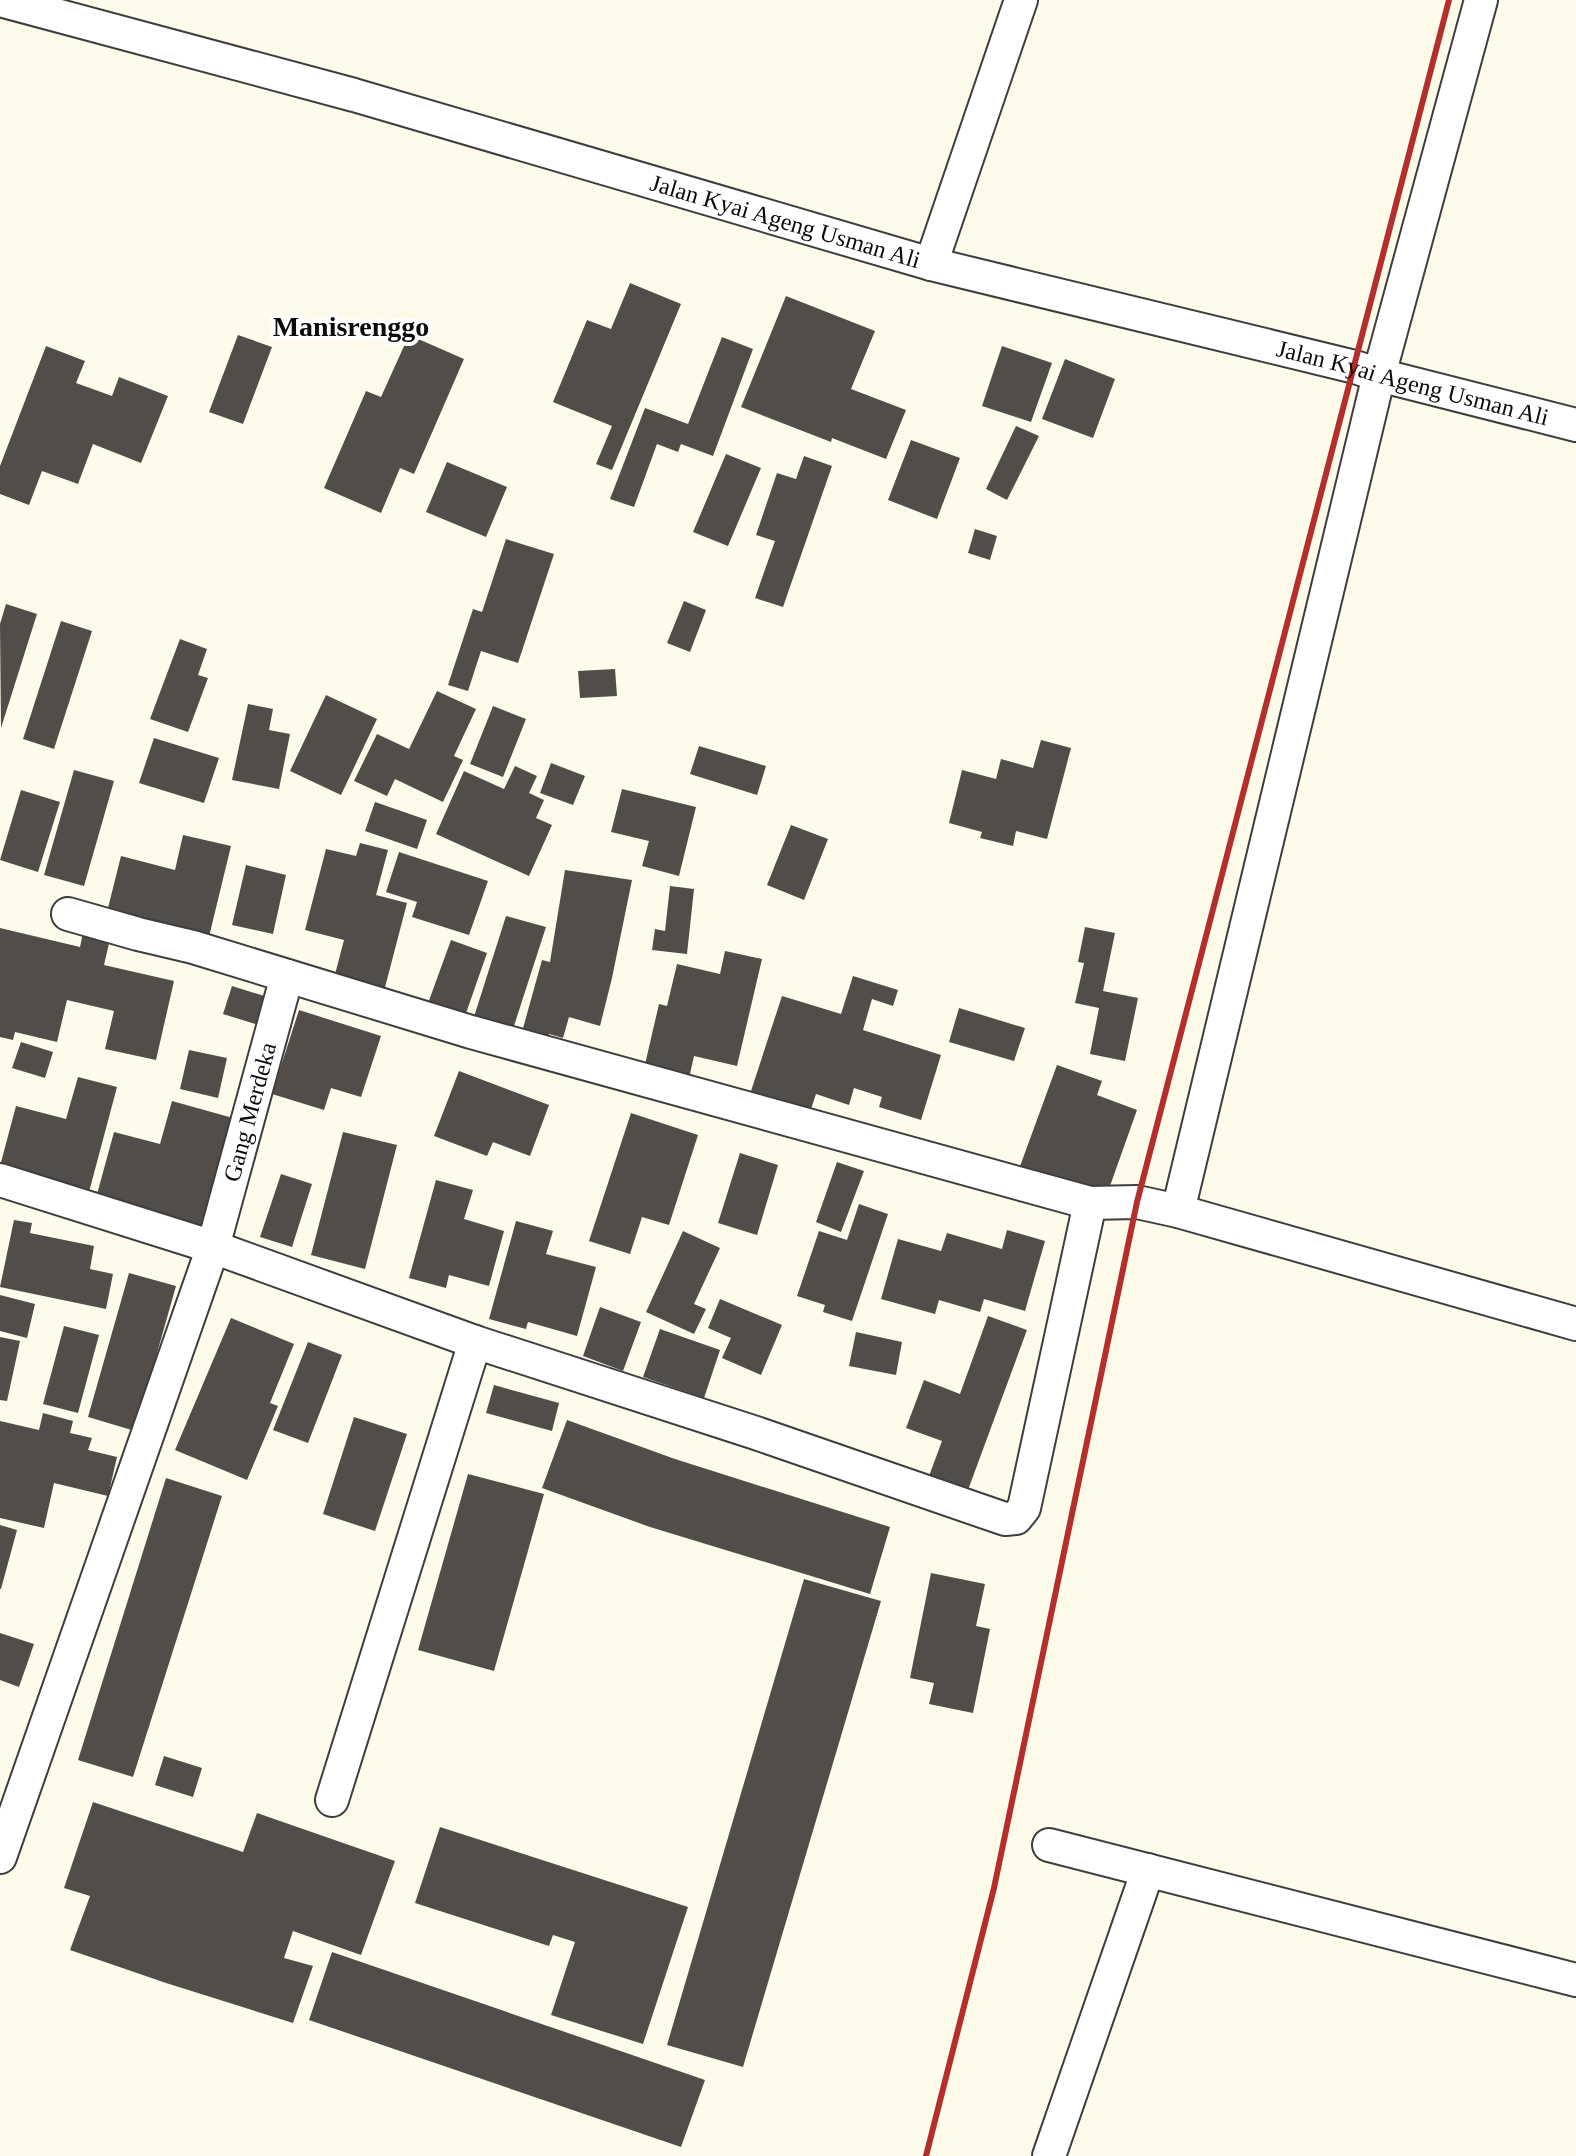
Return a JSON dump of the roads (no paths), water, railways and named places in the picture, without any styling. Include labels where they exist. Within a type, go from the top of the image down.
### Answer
[{"type":"street","name":"Jalan Kyai Ageng Usman Ali","points":[[0,0],[339,90],[931,264],[1355,367],[1576,425]]},
{"type":"street","points":[[931,264],[1021,0]]},
{"type":"street","points":[[1178,1211],[1379,375],[1481,0]]},
{"type":"street","points":[[68,914],[193,947],[471,1032],[1090,1203],[1137,1202],[1178,1211],[1576,1324]]},
{"type":"street","name":"Gang Merdeka","points":[[0,1857],[213,1247],[287,976]]},
{"type":"street","points":[[0,1180],[213,1247],[475,1342],[753,1432],[1005,1519],[1016,1518],[1024,1508],[1090,1203]]},
{"type":"street","points":[[332,1800],[475,1342]]},
{"type":"street","points":[[1049,1845],[1576,1980]]},
{"type":"street","points":[[1049,2156],[1148,1870]]},
{"type":"railway","points":[[926,2156],[994,1888],[1137,1202],[1449,0]]},
{"type":"district","name":"Manisrenggo","points":[[351,326]]}]
